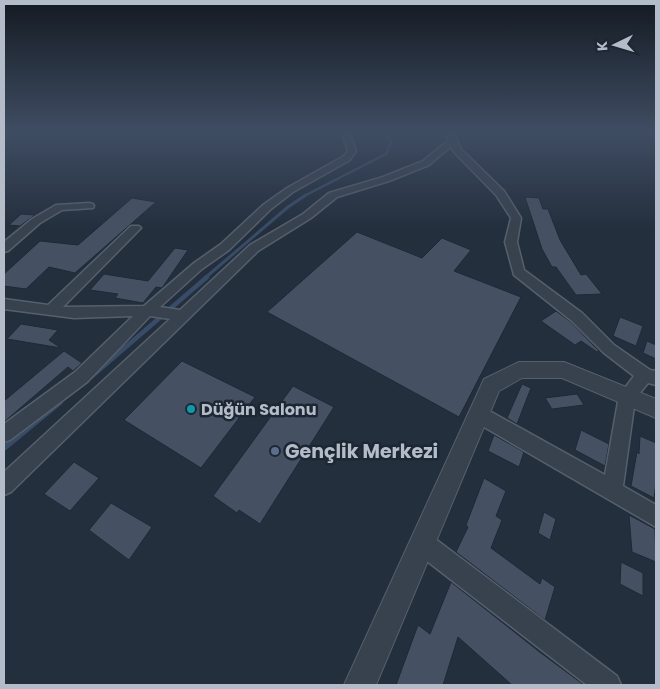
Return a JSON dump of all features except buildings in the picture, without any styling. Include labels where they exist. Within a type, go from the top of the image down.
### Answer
[{"type":"street","points":[[4,434],[81,377],[198,266],[225,247],[267,207],[290,190],[338,163]]},
{"type":"street","points":[[4,485],[179,315],[254,248],[307,216],[333,195],[386,179],[426,163]]},
{"type":"street","points":[[470,163],[500,193],[516,218],[511,242],[518,272],[576,317],[609,348],[651,377],[627,396],[612,490]]},
{"type":"street","points":[[4,248],[36,221],[60,207],[88,206]]},
{"type":"street","points":[[51,310],[135,228]]},
{"type":"street","points":[[4,304],[74,313],[151,311],[179,315]]},
{"type":"street","points":[[360,685],[491,384],[519,370],[564,370],[656,409]]},
{"type":"street","points":[[478,414],[656,517]]},
{"type":"street","points":[[422,543],[608,685]]},
{"type":"waterway","points":[[304,196],[368,163]]},
{"type":"waterway","points":[[205,278],[288,207],[306,195]]},
{"type":"waterway","points":[[91,377],[207,277]]},
{"type":"waterway","points":[[4,448],[60,402]]},
{"type":"place","name":"Düğün Salonu","points":[[191,409]]},
{"type":"place","name":"Gençlik Merkezi","points":[[275,451]]}]
